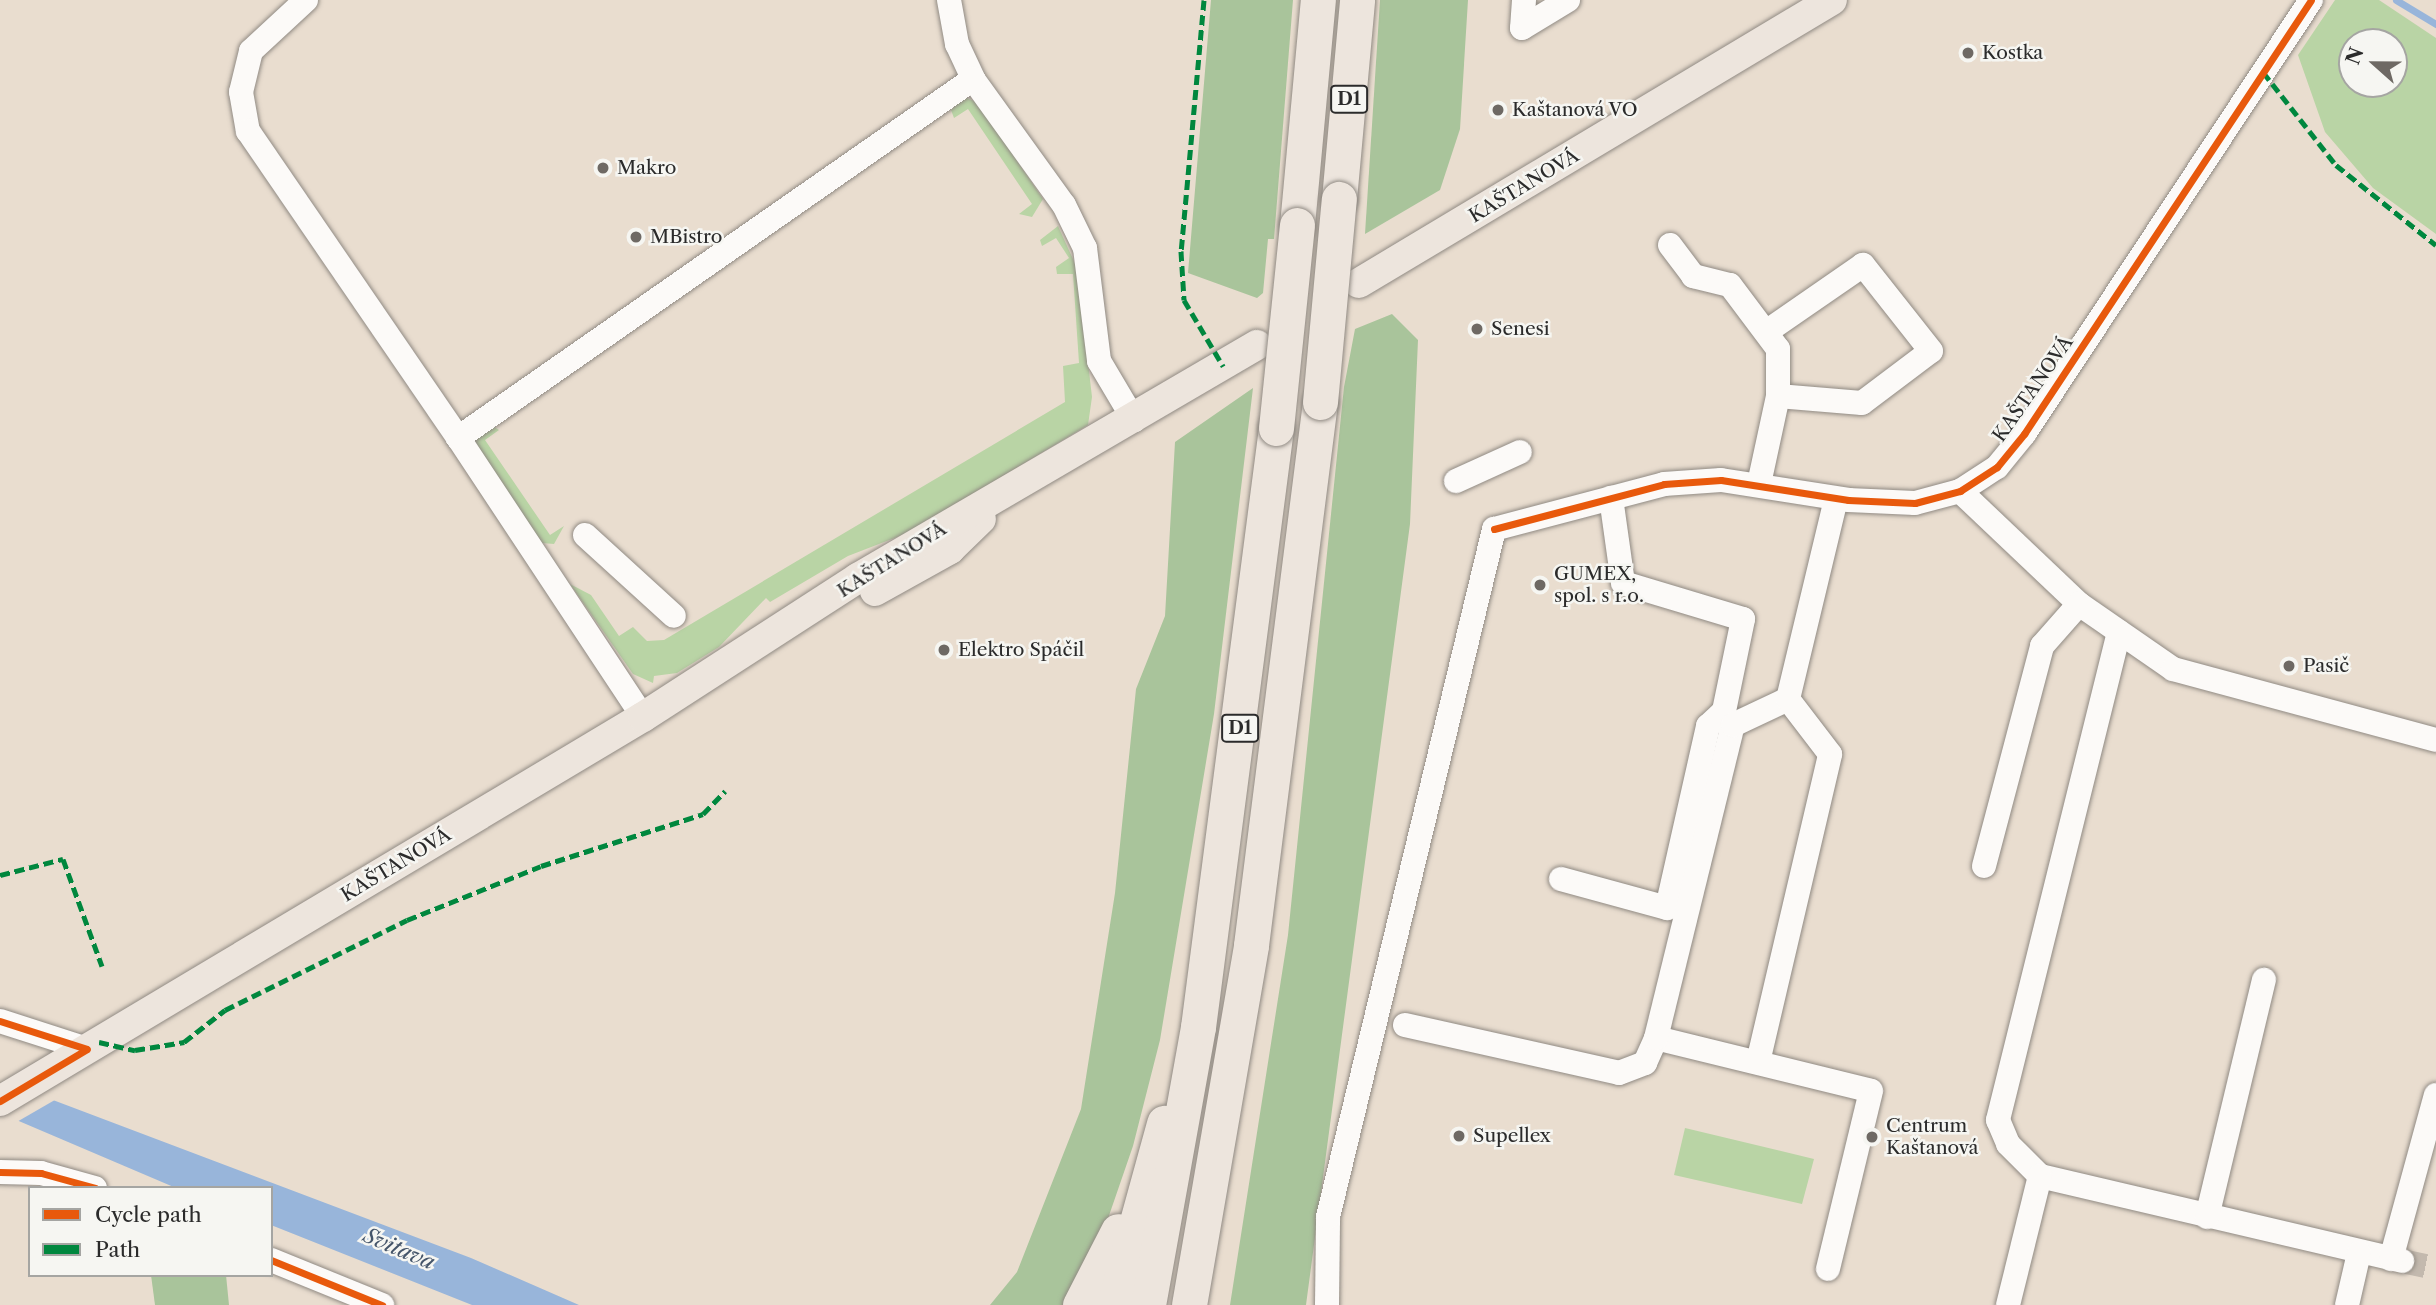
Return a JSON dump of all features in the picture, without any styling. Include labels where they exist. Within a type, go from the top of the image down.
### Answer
[{"type":"highway","name":"D1","points":[[1148,1305],[1198,1027],[1276,428],[1318,0]]},
{"type":"highway","name":"D1","points":[[1189,1305],[1251,945],[1320,402],[1357,0]]},
{"type":"highway","points":[[1114,1305],[1146,1175],[1198,1027]]},
{"type":"highway","points":[[1080,1305],[1146,1175]]},
{"type":"main road","name":"KAŠTANOVÁ","points":[[1359,283],[1832,0]]},
{"type":"main road","name":"KAŠTANOVÁ","points":[[0,1101],[792,626],[873,593],[950,549],[998,501],[1258,345]]},
{"type":"street","points":[[306,0],[251,51],[241,92],[248,131],[458,438],[643,717]]},
{"type":"street","points":[[948,0],[957,44],[973,79],[1064,205],[1085,248],[1099,361],[1134,420]]},
{"type":"street","points":[[1524,0],[1522,28],[1568,0]]},
{"type":"street","name":"KAŠTANOVÁ","points":[[1327,1305],[1328,1217],[1493,529],[1664,484],[1759,484],[1836,499],[1914,503],[1960,491],[1997,467],[2024,434],[2311,0]]},
{"type":"street","points":[[458,438],[973,79]]},
{"type":"street","points":[[1670,246],[1693,276],[1730,285],[1778,349],[1778,396],[1759,484]]},
{"type":"street","points":[[1766,332],[1863,265],[1931,351],[1862,403],[1778,396]]},
{"type":"street","points":[[1456,481],[1520,452]]},
{"type":"street","points":[[1960,491],[2079,604],[2184,673],[2436,740]]},
{"type":"street","points":[[1561,879],[1667,908],[1708,726],[1724,711],[1743,618],[1623,583],[1611,498]]},
{"type":"street","points":[[1788,699],[1836,499]]},
{"type":"street","points":[[585,535],[674,616]]},
{"type":"street","points":[[1984,866],[2042,646],[2079,604]]},
{"type":"street","points":[[2119,632],[1998,1119],[2008,1144],[2040,1176],[2397,1260],[2436,1095]]},
{"type":"street","points":[[1405,1025],[1619,1073],[1646,1063],[1656,1038],[1733,725],[1788,699]]},
{"type":"street","points":[[1758,1062],[1830,754],[1788,699]]},
{"type":"street","points":[[2207,1217],[2264,981]]},
{"type":"street","points":[[0,1021],[80,1054]]},
{"type":"street","points":[[1656,1038],[1871,1091],[1828,1269]]},
{"type":"street","points":[[0,1172],[41,1173],[88,1186]]},
{"type":"street","points":[[2008,1305],[2040,1176]]},
{"type":"street","points":[[2347,1305],[2359,1253]]},
{"type":"street","points":[[273,1261],[383,1305]]},
{"type":"green space","points":[[1211,0],[1293,0],[1274,239],[1268,239],[1263,293],[1257,298],[1188,273]]},
{"type":"green space","points":[[1380,0],[1468,0],[1460,129],[1440,190],[1365,234]]},
{"type":"green space","points":[[2335,0],[2379,0],[2436,38],[2436,234],[2373,188],[2325,132],[2298,55]]},
{"type":"green space","points":[[964,97],[977,102],[1043,199],[1032,217],[1019,214],[1032,204],[968,109],[954,118],[951,110]]},
{"type":"green space","points":[[1058,226],[1077,268],[1092,397],[1088,425],[910,532],[848,556],[770,602],[766,598],[719,647],[677,673],[654,676],[653,683],[633,674],[570,584],[591,595],[619,636],[633,627],[647,641],[664,640],[1065,402],[1063,366],[1079,363],[1073,274],[1057,274],[1056,267],[1069,258],[1056,238],[1042,246],[1040,240]]},
{"type":"green space","points":[[1392,314],[1418,340],[1410,524],[1306,1305],[1230,1305],[1288,935],[1344,387],[1355,329]]},
{"type":"green space","points":[[1253,388],[1214,714],[1160,1040],[1133,1146],[1103,1233],[1064,1305],[990,1305],[1017,1272],[1081,1109],[1115,893],[1136,689],[1165,616],[1175,442]]},
{"type":"green space","points":[[493,426],[499,430],[485,440],[550,535],[564,526],[554,544],[542,543],[476,446],[474,438]]},
{"type":"green space","points":[[1685,1128],[1814,1159],[1802,1204],[1674,1175]]},
{"type":"green space","points":[[151,1277],[226,1277],[229,1305],[155,1305]]},
{"type":"water","name":"Svitava","points":[[0,1080],[471,1258],[579,1305],[472,1305],[273,1226],[273,1186],[171,1186],[0,1113]]},
{"type":"pier","points":[[0,1077],[60,1097],[15,1123],[0,1117]]},
{"type":"waterway","points":[[2396,0],[2436,24]]},
{"type":"tunnel","points":[[2402,1261],[2436,1268]]},
{"type":"marked path","points":[[1204,0],[1181,251],[1184,300],[1223,366]]},
{"type":"marked path","points":[[2263,72],[2336,165],[2436,245]]},
{"type":"marked path","points":[[99,1042],[135,1050],[184,1042],[225,1010],[407,920],[541,866],[703,814],[725,791]]},
{"type":"marked path","points":[[0,875],[63,859],[102,966]]},
{"type":"cycle path","points":[[1494,529],[1664,484],[1721,480],[1848,500],[1915,503],[1960,491],[1997,467],[2024,434],[2311,0]]},
{"type":"cycle path","points":[[0,1021],[87,1049]]},
{"type":"cycle path","points":[[0,1101],[87,1049]]},
{"type":"cycle path","points":[[0,1172],[41,1173],[88,1186]]},
{"type":"cycle path","points":[[273,1261],[382,1305]]},
{"type":"place","name":"Kostka","points":[[1968,53]]},
{"type":"place","name":"Kaštanová VO","points":[[1498,110]]},
{"type":"place","name":"Makro","points":[[603,168]]},
{"type":"place","name":"MBistro","points":[[636,237]]},
{"type":"place","name":"Senesi","points":[[1477,329]]},
{"type":"place","name":"GUMEX, spol. s r.o.","points":[[1540,585]]},
{"type":"place","name":"Elektro Spáčil","points":[[944,650]]},
{"type":"place","name":"Pasič","points":[[2289,666]]},
{"type":"place","name":"Supellex","points":[[1459,1136]]},
{"type":"place","name":"Centrum Kaštanová","points":[[1872,1137]]}]
